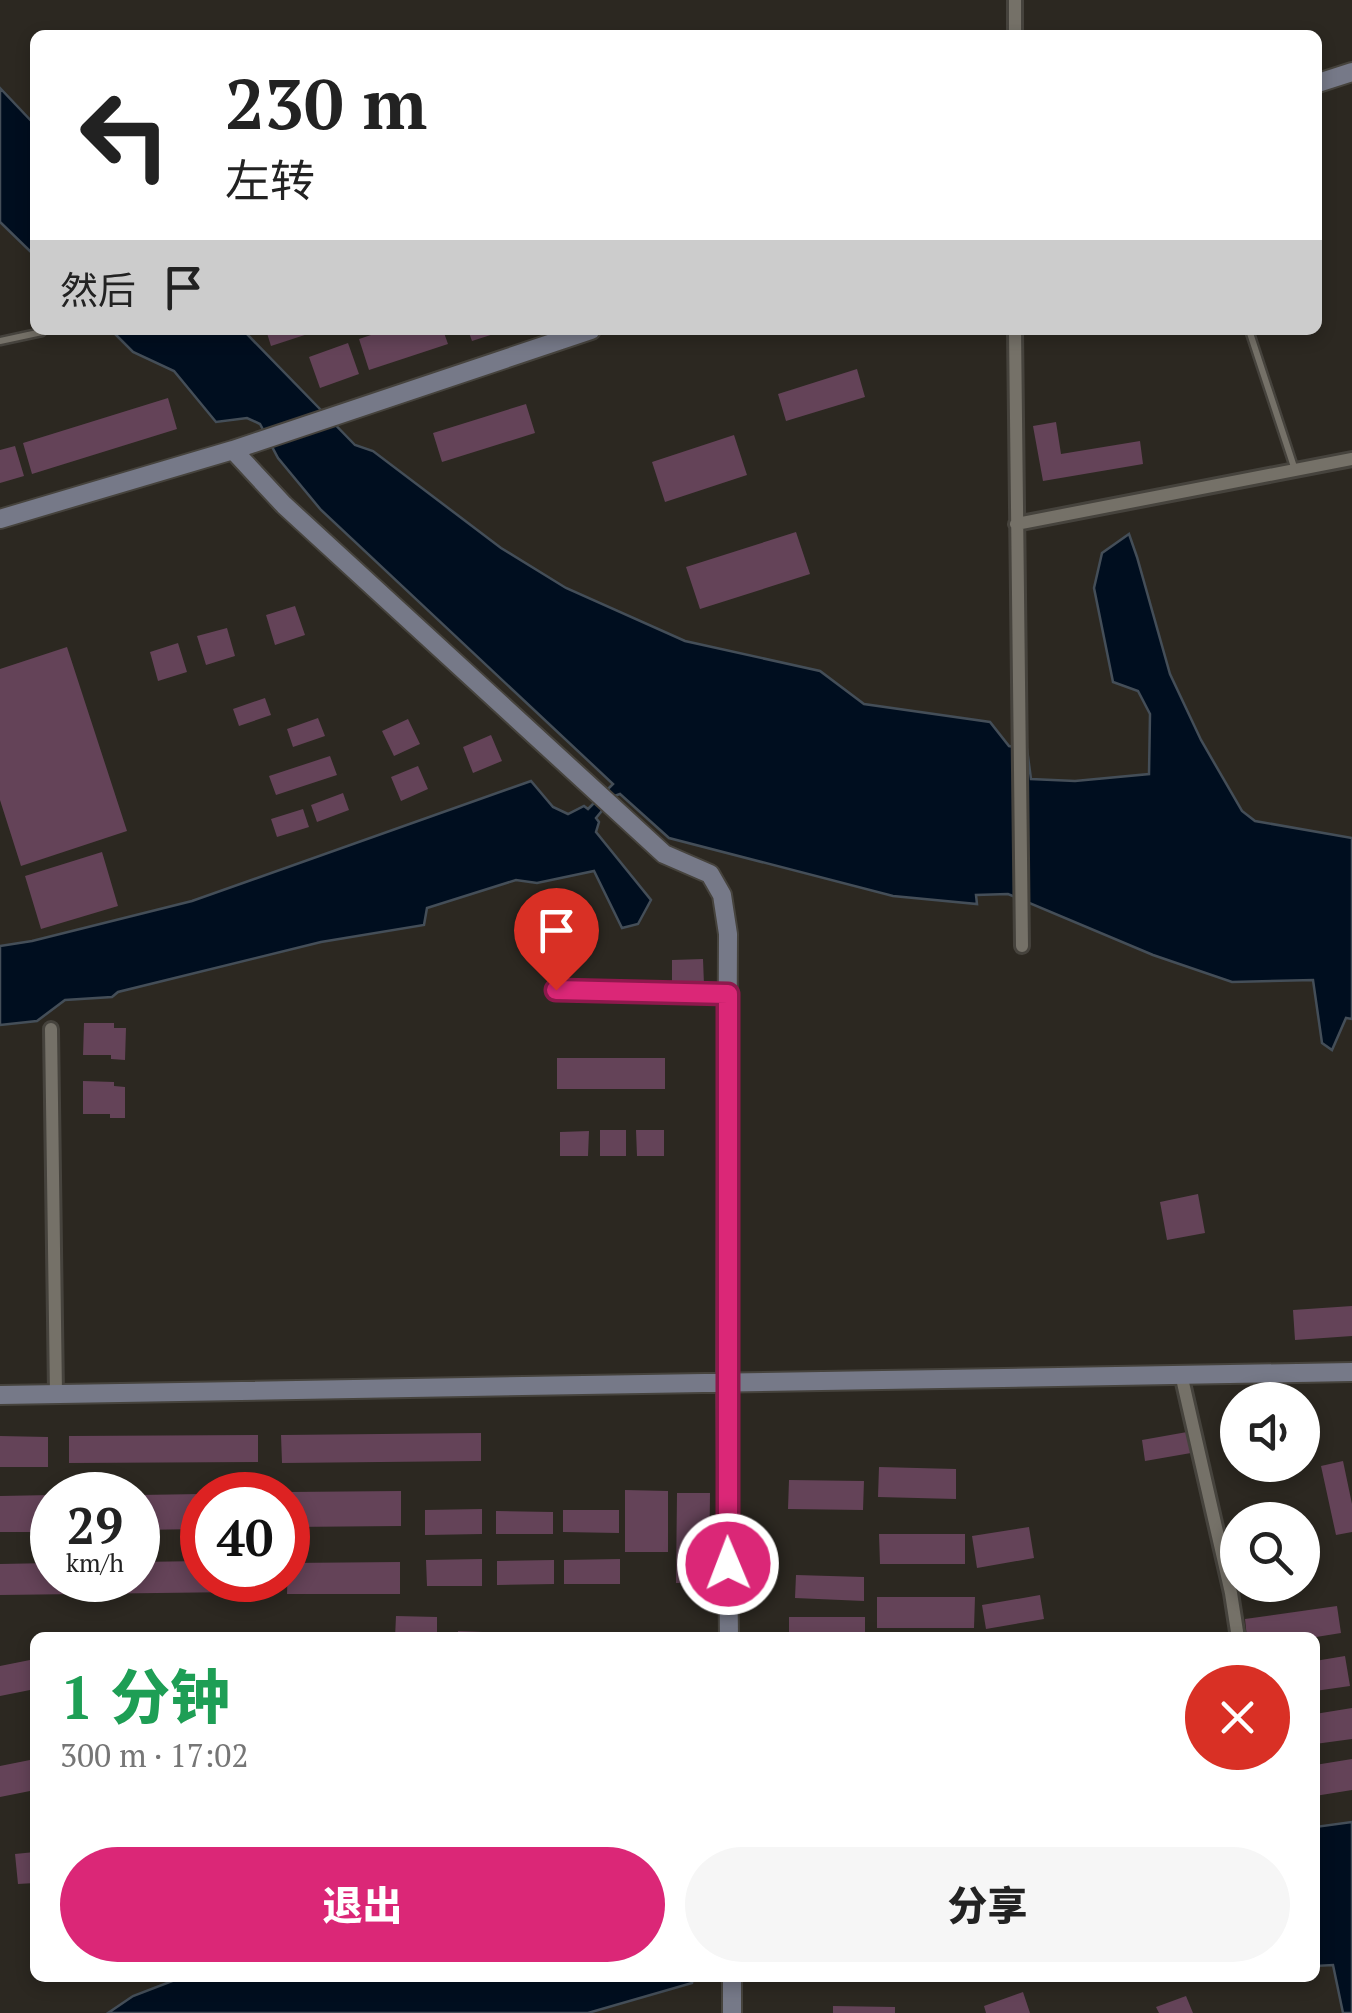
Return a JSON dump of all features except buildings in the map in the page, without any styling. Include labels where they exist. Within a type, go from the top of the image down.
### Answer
[{"type":"street","points":[[1015,0],[1015,30]]},
{"type":"street","points":[[1322,82],[1352,72]]},
{"type":"street","points":[[0,519],[255,443],[572,335]]},
{"type":"street","points":[[1015,335],[1022,946]]},
{"type":"street","points":[[233,450],[284,505],[664,854],[710,874],[722,895],[728,934],[729,1632]]},
{"type":"street","points":[[1016,524],[1352,459]]},
{"type":"street","points":[[556,990],[728,994]]},
{"type":"street","points":[[52,1029],[56,1394]]},
{"type":"street","points":[[0,1395],[1352,1372]]},
{"type":"street","points":[[1181,1374],[1237,1632]]},
{"type":"street","points":[[732,1982],[732,2013]]},
{"type":"lane","points":[[0,341],[30,335]]},
{"type":"lane","points":[[1251,335],[1295,470]]},
{"type":"water","points":[[0,88],[30,120],[30,251],[0,222]]},
{"type":"water","points":[[116,335],[248,335],[355,445],[373,451],[501,548],[566,588],[685,641],[820,671],[864,704],[990,722],[1009,746],[1027,749],[1031,779],[1075,781],[1149,774],[1150,714],[1138,691],[1113,682],[1094,588],[1102,553],[1129,534],[1170,674],[1201,740],[1242,811],[1255,821],[1352,838],[1352,1019],[1346,1018],[1332,1050],[1322,1043],[1313,980],[1232,982],[1153,955],[1008,894],[976,895],[977,904],[893,896],[669,838],[620,794],[596,818],[596,832],[651,900],[638,924],[622,928],[594,871],[537,883],[516,880],[427,908],[424,925],[321,942],[118,992],[112,997],[65,1000],[37,1021],[0,1025],[0,946],[192,901],[531,781],[553,807],[568,814],[584,806],[588,809],[613,784],[321,510],[278,458],[260,424],[247,418],[216,422],[174,371],[133,352]]},
{"type":"water","points":[[1352,1822],[1352,2013],[1343,2013],[1333,1965],[1320,1966],[1320,1826]]},
{"type":"water","points":[[170,1982],[692,1982],[588,2013],[108,2013],[133,1996]]},
{"type":"route","points":[[556,990],[728,994],[728,1564]]}]
